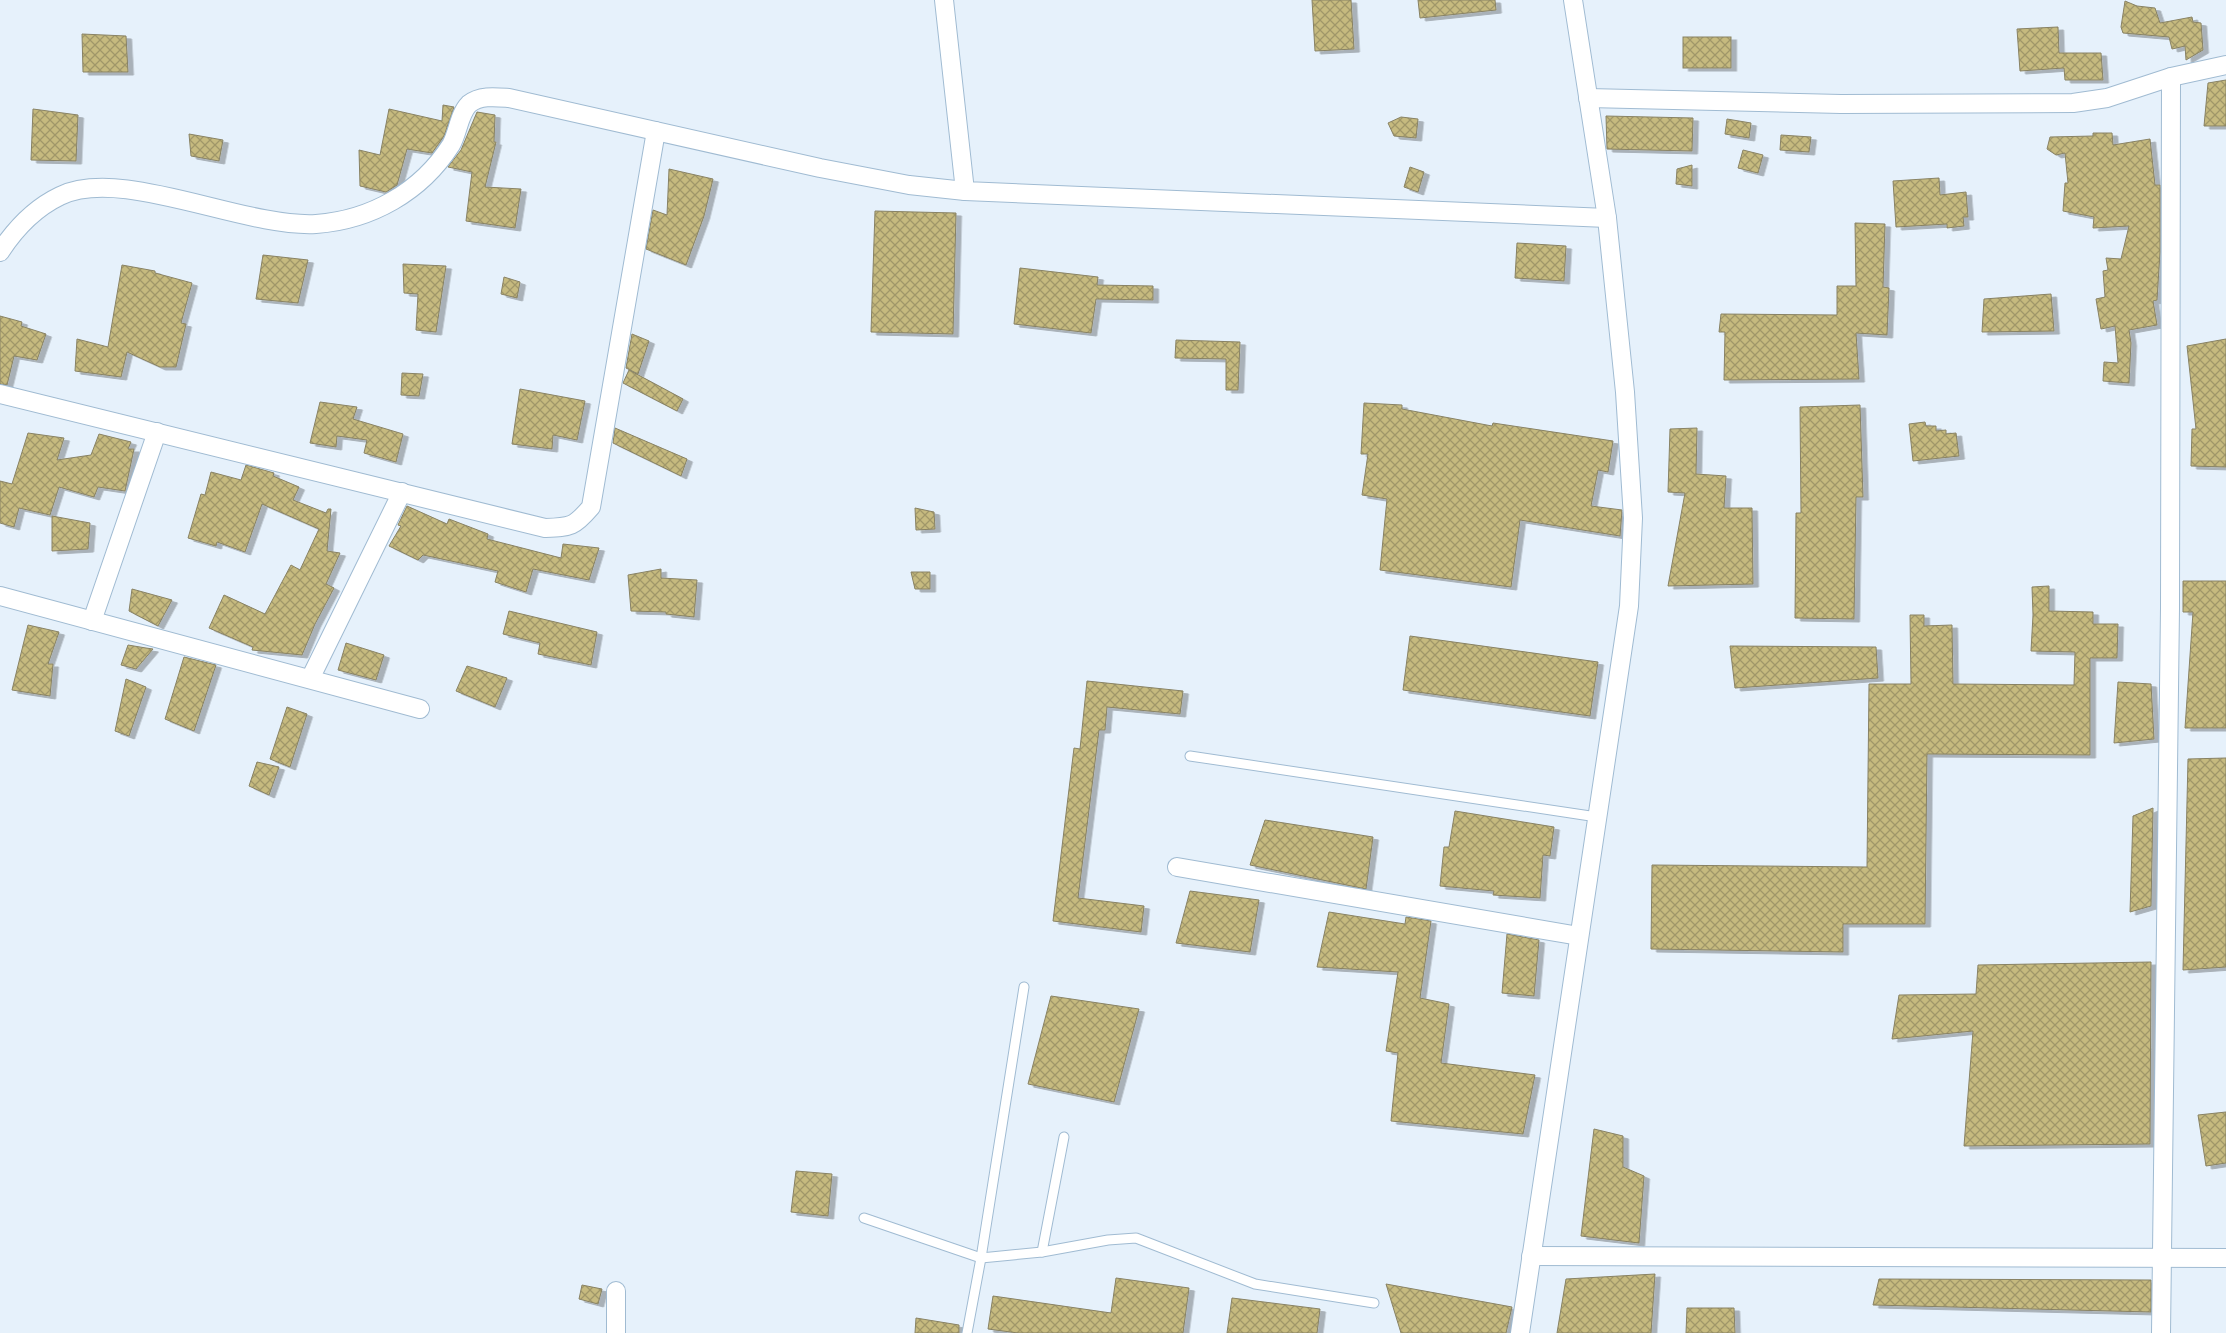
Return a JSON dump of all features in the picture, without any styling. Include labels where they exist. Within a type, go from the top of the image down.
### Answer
[{"type":"street","points":[[944,0],[965,191]]},
{"type":"street","points":[[1520,1333],[1629,606],[1633,518],[1626,402],[1607,218],[1573,0]]},
{"type":"street","points":[[1588,98],[1841,104],[2073,103],[2107,98],[2171,77],[2226,65]]},
{"type":"street","points":[[2161,1333],[2170,608],[2171,77]]},
{"type":"street","points":[[0,252],[6,234],[36,211],[60,196],[82,189],[126,189],[283,222],[315,224],[368,214],[387,206],[402,196],[430,170],[446,152],[455,138],[465,110],[476,100],[489,97],[509,98],[820,168],[909,184],[965,191],[1607,218]]},
{"type":"street","points":[[0,394],[545,528],[569,527],[580,520],[591,507],[656,131]]},
{"type":"street","points":[[92,621],[157,432]]},
{"type":"street","points":[[310,679],[402,492]]},
{"type":"street","points":[[0,596],[420,709]]},
{"type":"street","points":[[1177,867],[1579,936]]},
{"type":"street","points":[[1531,1256],[2161,1256],[2226,1258]]},
{"type":"street","points":[[616,1291],[616,1333]]},
{"type":"lane","points":[[1190,756],[1597,817]]},
{"type":"lane","points":[[966,1333],[981,1258],[1024,988]]},
{"type":"lane","points":[[1042,1252],[1064,1137]]},
{"type":"lane","points":[[864,1218],[981,1258],[1042,1252],[1108,1240],[1136,1238],[1255,1284],[1374,1303]]},
{"type":"building","points":[[1312,0],[1351,0],[1354,49],[1315,51]]},
{"type":"building","points":[[1418,0],[1495,0],[1496,10],[1420,18]]},
{"type":"building","points":[[2125,1],[2137,6],[2155,8],[2160,23],[2192,17],[2193,22],[2201,23],[2203,50],[2186,60],[2185,46],[2172,49],[2169,37],[2123,33],[2121,27]]},
{"type":"building","points":[[2058,27],[2059,53],[2101,53],[2103,80],[2065,80],[2064,68],[2020,71],[2017,29]]},
{"type":"building","points":[[82,34],[126,36],[128,72],[83,72]]},
{"type":"building","points":[[1683,37],[1731,37],[1731,68],[1683,68]]},
{"type":"building","points":[[2226,80],[2226,126],[2204,126],[2208,83]]},
{"type":"building","points":[[443,105],[454,107],[444,136],[432,153],[407,149],[397,185],[386,192],[360,186],[359,150],[380,155],[389,109],[442,121]]},
{"type":"building","points":[[33,109],[78,115],[76,161],[31,160]]},
{"type":"building","points":[[477,112],[495,115],[494,142],[496,142],[485,187],[521,189],[515,228],[466,221],[472,172],[448,167],[461,150]]},
{"type":"building","points":[[1606,116],[1693,118],[1692,151],[1607,149]]},
{"type":"building","points":[[1401,117],[1418,119],[1416,138],[1394,136],[1388,123]]},
{"type":"building","points":[[1727,119],[1751,123],[1749,138],[1725,134]]},
{"type":"building","points":[[2093,133],[2112,133],[2113,145],[2150,139],[2155,185],[2160,185],[2160,252],[2157,300],[2153,301],[2157,325],[2129,330],[2131,343],[2129,383],[2103,381],[2104,362],[2118,363],[2115,326],[2101,329],[2096,299],[2105,297],[2103,271],[2108,270],[2106,258],[2121,259],[2129,226],[2093,228],[2094,217],[2063,211],[2065,183],[2068,183],[2065,153],[2056,155],[2047,149],[2050,137],[2093,136]]},
{"type":"building","points":[[189,134],[223,140],[219,161],[191,156]]},
{"type":"building","points":[[1781,135],[1811,137],[1809,152],[1780,150]]},
{"type":"building","points":[[1743,150],[1763,155],[1758,173],[1738,168]]},
{"type":"building","points":[[1692,165],[1692,186],[1676,184],[1677,169]]},
{"type":"building","points":[[1410,167],[1424,172],[1418,192],[1404,187]]},
{"type":"building","points":[[669,169],[713,179],[704,216],[686,265],[646,249],[653,210],[667,215]]},
{"type":"building","points":[[1939,178],[1940,195],[1966,192],[1968,217],[1963,217],[1964,226],[1947,228],[1947,224],[1896,227],[1893,181]]},
{"type":"building","points":[[875,211],[956,213],[953,334],[871,332]]},
{"type":"building","points":[[1855,223],[1885,224],[1883,287],[1889,288],[1887,335],[1856,333],[1859,379],[1724,380],[1725,332],[1719,332],[1721,314],[1837,315],[1837,286],[1856,286]]},
{"type":"building","points":[[1517,243],[1566,246],[1564,281],[1515,278]]},
{"type":"building","points":[[263,255],[308,260],[298,303],[256,299]]},
{"type":"building","points":[[403,264],[446,266],[436,332],[416,330],[418,294],[404,293]]},
{"type":"building","points":[[122,265],[155,271],[155,273],[192,283],[181,323],[186,324],[176,367],[160,367],[127,352],[121,377],[75,371],[77,339],[108,347]]},
{"type":"building","points":[[1020,268],[1098,277],[1097,285],[1153,286],[1153,300],[1096,299],[1091,333],[1014,324]]},
{"type":"building","points":[[504,277],[520,282],[517,298],[501,294]]},
{"type":"building","points":[[2051,294],[2054,331],[1982,332],[1984,299]]},
{"type":"building","points":[[0,316],[22,322],[21,326],[46,334],[37,360],[14,356],[7,385],[0,384]]},
{"type":"building","points":[[632,334],[649,341],[638,374],[626,368]]},
{"type":"building","points":[[2226,339],[2226,467],[2191,466],[2192,429],[2196,429],[2187,346]]},
{"type":"building","points":[[1176,340],[1240,342],[1238,390],[1226,390],[1226,359],[1175,358]]},
{"type":"building","points":[[629,370],[683,399],[677,411],[623,383]]},
{"type":"building","points":[[402,373],[423,374],[419,396],[401,395]]},
{"type":"building","points":[[520,389],[585,401],[577,440],[553,435],[552,449],[512,444]]},
{"type":"building","points":[[320,402],[357,407],[353,419],[403,434],[396,462],[364,453],[367,440],[337,436],[336,447],[310,443]]},
{"type":"building","points":[[1364,403],[1402,405],[1402,409],[1492,426],[1493,423],[1613,441],[1608,472],[1598,470],[1591,506],[1622,510],[1620,536],[1520,520],[1511,587],[1380,570],[1387,499],[1362,495],[1368,454],[1361,454]]},
{"type":"building","points":[[1860,405],[1863,497],[1856,497],[1854,619],[1795,618],[1796,513],[1801,513],[1800,407]]},
{"type":"building","points":[[1925,422],[1926,426],[1936,426],[1936,431],[1946,430],[1946,434],[1956,433],[1959,456],[1913,461],[1909,424]]},
{"type":"building","points":[[615,428],[687,459],[681,476],[613,443]]},
{"type":"building","points":[[1697,428],[1696,474],[1726,476],[1724,508],[1752,508],[1753,584],[1668,586],[1685,493],[1668,492],[1670,429]]},
{"type":"building","points":[[28,433],[64,438],[57,460],[91,455],[99,434],[131,442],[128,449],[134,449],[125,491],[98,487],[94,497],[59,487],[50,515],[19,508],[14,527],[0,523],[0,481],[12,484]]},
{"type":"building","points":[[246,465],[274,473],[273,476],[299,487],[293,500],[326,513],[328,509],[331,509],[327,551],[340,553],[326,584],[334,588],[315,624],[302,655],[252,650],[253,647],[209,628],[224,595],[265,614],[291,565],[300,570],[319,529],[262,504],[245,552],[217,542],[216,546],[188,538],[201,494],[205,495],[211,472],[241,480]]},
{"type":"building","points":[[407,506],[447,524],[449,519],[488,534],[487,539],[561,558],[563,544],[599,548],[589,580],[533,569],[526,592],[495,582],[498,571],[423,555],[418,560],[389,546],[401,526],[398,525]]},
{"type":"building","points":[[915,508],[934,512],[935,529],[916,530]]},
{"type":"building","points":[[52,516],[90,523],[88,549],[52,551]]},
{"type":"building","points":[[661,569],[661,578],[697,580],[694,617],[666,614],[666,612],[631,611],[628,575]]},
{"type":"building","points":[[911,572],[930,572],[930,589],[915,589]]},
{"type":"building","points":[[2183,581],[2226,581],[2226,728],[2185,728],[2193,612],[2183,612]]},
{"type":"building","points":[[2049,586],[2049,611],[2093,612],[2093,624],[2118,624],[2117,658],[2090,658],[2090,755],[1927,754],[1925,924],[1843,924],[1843,952],[1651,949],[1652,865],[1867,867],[1869,684],[1911,684],[1910,615],[1924,615],[1924,626],[1952,625],[1953,684],[2074,685],[2075,652],[2031,651],[2032,587]]},
{"type":"building","points":[[132,589],[172,600],[158,626],[129,611]]},
{"type":"building","points":[[509,611],[597,632],[591,665],[538,654],[540,643],[503,634]]},
{"type":"building","points":[[28,625],[59,632],[48,664],[53,664],[50,696],[12,690]]},
{"type":"building","points":[[1410,636],[1598,662],[1590,716],[1403,690]]},
{"type":"building","points":[[346,643],[384,655],[376,680],[338,670]]},
{"type":"building","points":[[128,645],[153,649],[136,669],[121,665]]},
{"type":"building","points":[[1730,646],[1876,647],[1878,678],[1735,688]]},
{"type":"building","points":[[184,657],[216,665],[194,731],[165,719]]},
{"type":"building","points":[[467,666],[507,678],[495,707],[456,691]]},
{"type":"building","points":[[126,679],[146,687],[129,736],[115,731]]},
{"type":"building","points":[[1087,681],[1183,691],[1180,714],[1107,707],[1105,730],[1099,730],[1078,898],[1144,906],[1141,932],[1053,921],[1074,748],[1080,749]]},
{"type":"building","points":[[2118,682],[2151,684],[2154,739],[2114,743]]},
{"type":"building","points":[[287,707],[307,714],[290,767],[270,759]]},
{"type":"building","points":[[2226,758],[2226,967],[2183,970],[2188,759]]},
{"type":"building","points":[[257,762],[279,767],[269,795],[249,786]]},
{"type":"building","points":[[2153,808],[2151,906],[2130,912],[2133,816]]},
{"type":"building","points":[[1455,811],[1554,827],[1550,856],[1543,855],[1540,898],[1493,895],[1494,891],[1440,886],[1444,847],[1449,847]]},
{"type":"building","points":[[1265,820],[1373,837],[1366,889],[1250,865]]},
{"type":"building","points":[[1190,891],[1259,900],[1250,952],[1176,943]]},
{"type":"building","points":[[1329,912],[1405,924],[1406,917],[1431,921],[1420,998],[1449,1004],[1441,1063],[1535,1075],[1523,1134],[1391,1121],[1398,1053],[1386,1051],[1398,972],[1317,967]]},
{"type":"building","points":[[1507,934],[1539,940],[1534,996],[1502,993]]},
{"type":"building","points":[[2151,962],[2150,1144],[1964,1146],[1973,1031],[1892,1039],[1899,995],[1976,994],[1978,965]]},
{"type":"building","points":[[1051,996],[1139,1009],[1114,1102],[1028,1084]]},
{"type":"building","points":[[2226,1112],[2226,1163],[2206,1166],[2198,1115]]},
{"type":"building","points":[[1594,1129],[1623,1136],[1623,1167],[1644,1176],[1639,1243],[1581,1236]]},
{"type":"building","points":[[796,1171],[832,1174],[828,1216],[791,1212]]},
{"type":"building","points":[[1655,1274],[1651,1333],[1557,1333],[1566,1279]]},
{"type":"building","points":[[1116,1278],[1189,1288],[1183,1333],[1018,1333],[988,1329],[993,1296],[1111,1313]]},
{"type":"building","points":[[1879,1279],[2151,1280],[2151,1312],[1873,1305]]},
{"type":"building","points":[[1386,1284],[1512,1307],[1506,1333],[1401,1333]]},
{"type":"building","points":[[582,1285],[602,1289],[598,1304],[579,1299]]},
{"type":"building","points":[[1232,1298],[1320,1309],[1317,1333],[1227,1333]]},
{"type":"building","points":[[1687,1308],[1734,1308],[1735,1333],[1686,1333]]},
{"type":"building","points":[[916,1318],[959,1325],[959,1333],[915,1333]]}]
